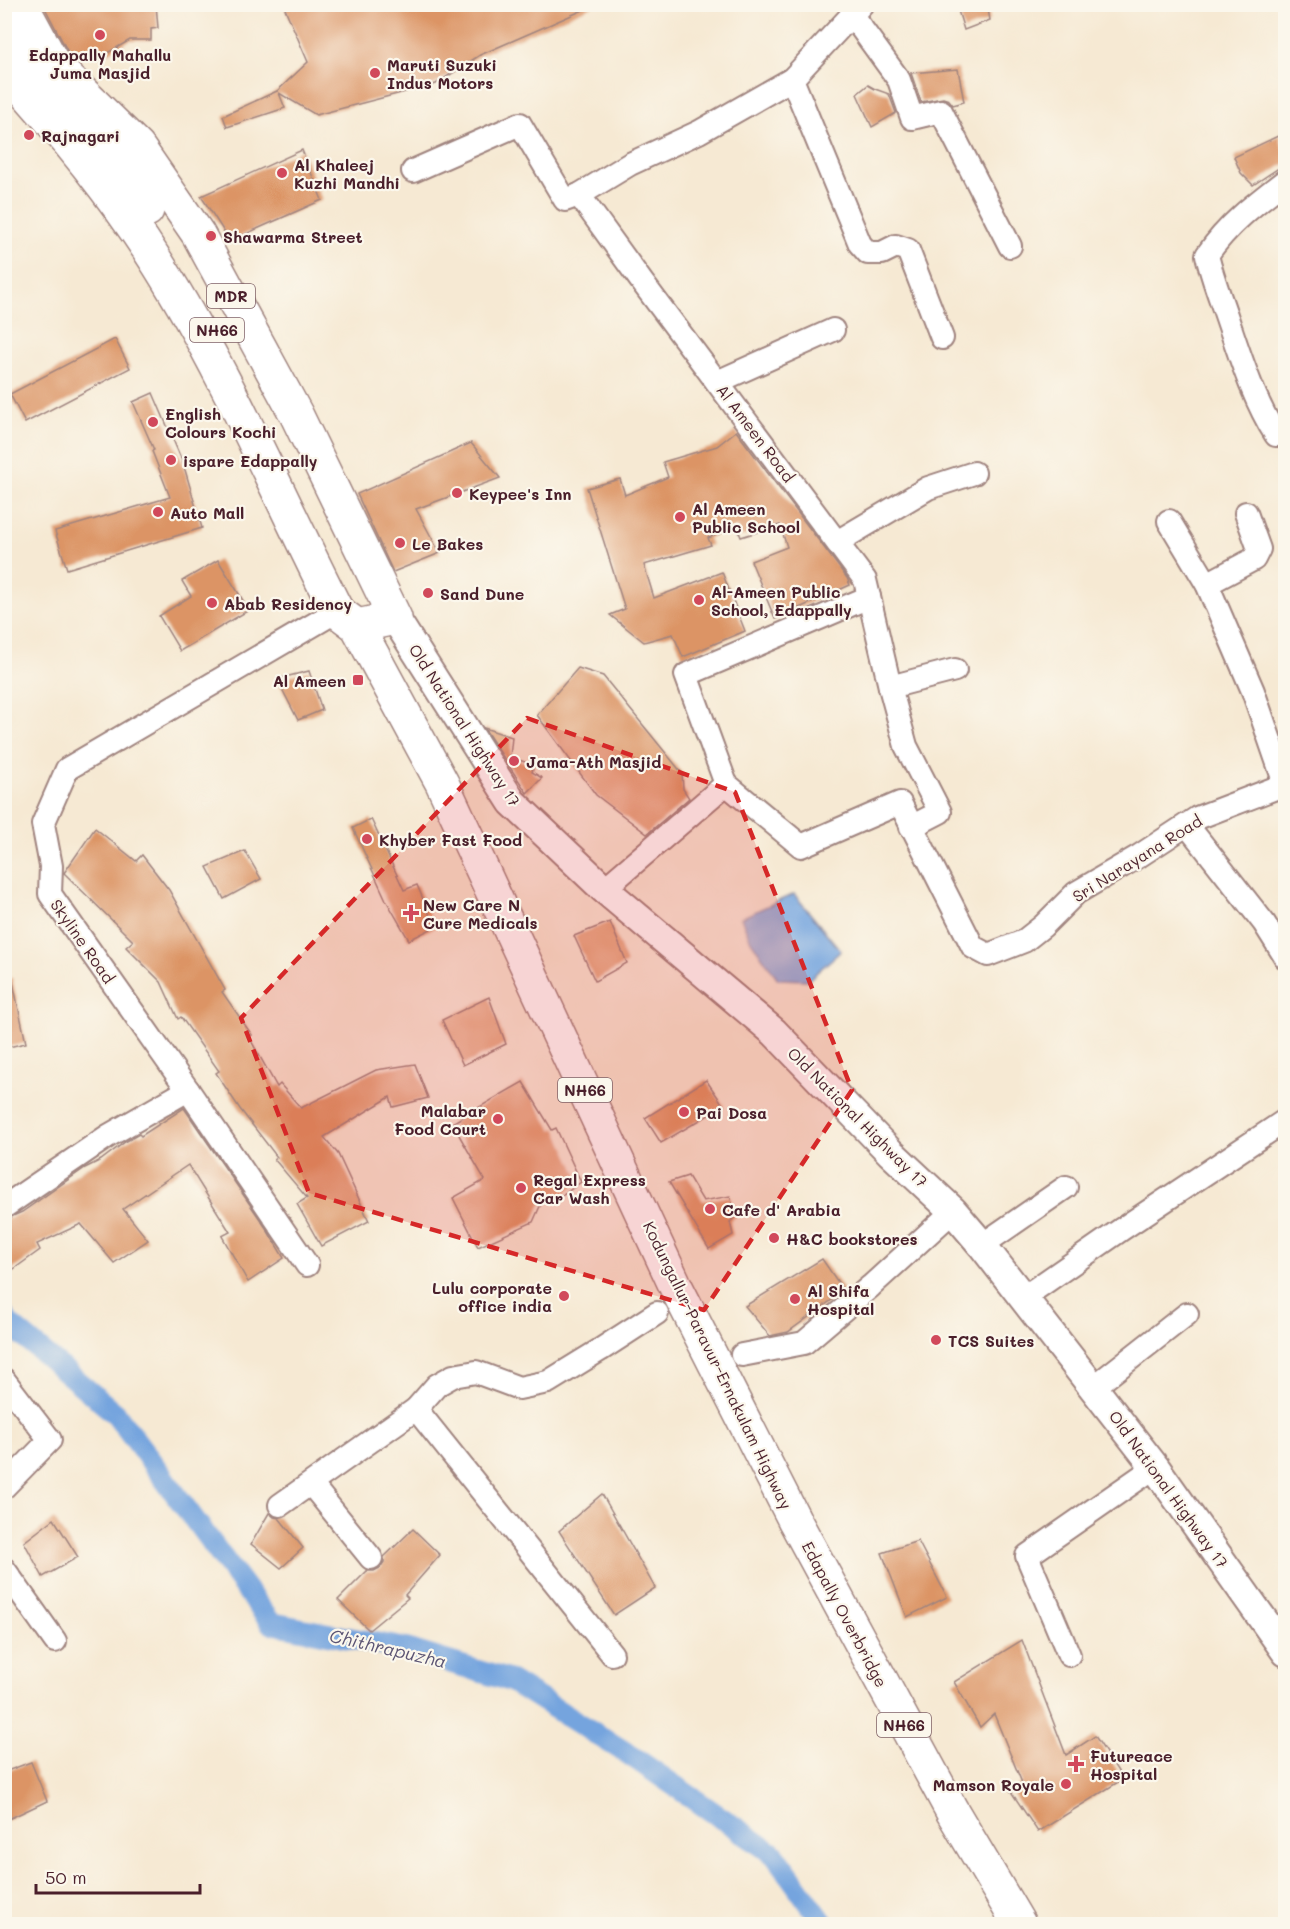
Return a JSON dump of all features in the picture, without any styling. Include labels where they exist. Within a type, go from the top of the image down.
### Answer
[{"type":"main road","name":"Old National Highway 17","points":[[21,4],[50,71],[138,147],[198,234],[296,414],[395,618]]},
{"type":"main road","name":"NH66","points":[[4,27],[50,71]]},
{"type":"main road","name":"Kodungallur-Paravur-Ernakulam Highway","points":[[4,68],[64,137],[114,202],[158,264],[216,366],[347,618],[442,783],[676,1287],[795,1521]]},
{"type":"main road","name":"Kodungallur-Paravur-Ernakulam Highway","points":[[50,71],[155,222],[192,284],[356,603],[347,618]]},
{"type":"main road","points":[[347,618],[395,618]]},
{"type":"main road","name":"Edapally Overbridge","points":[[795,1521],[952,1811],[1019,1924]]},
{"type":"street","points":[[412,171],[520,124],[565,200],[579,195],[630,164],[699,132],[792,79],[856,9],[899,80],[912,117],[941,111],[1010,246]]},
{"type":"street","points":[[792,79],[860,244],[868,253],[882,253],[896,246],[908,250],[942,338]]},
{"type":"street","points":[[1286,180],[1241,215],[1217,240],[1207,255],[1212,279],[1236,346],[1267,420],[1275,435],[1286,434]]},
{"type":"street","name":"Al Ameen Road","points":[[579,195],[865,580],[906,746],[940,812],[912,827]]},
{"type":"street","points":[[717,382],[833,330]]},
{"type":"street","points":[[837,542],[928,488],[974,473]]},
{"type":"street","points":[[1207,584],[1254,559],[1259,549],[1246,513]]},
{"type":"street","points":[[1169,521],[1207,584],[1253,691],[1285,784]]},
{"type":"street","points":[[603,889],[726,784],[686,675],[869,597]]},
{"type":"street","name":"Skyline Road","points":[[307,1265],[188,1090],[50,894],[51,866],[43,824],[67,769],[347,618]]},
{"type":"street","name":"Old National Highway 17","points":[[395,618],[512,802],[603,889],[774,1032],[890,1152],[953,1211],[1024,1297],[1155,1467],[1286,1652]]},
{"type":"street","points":[[890,687],[955,670]]},
{"type":"street","name":"Sri Narayana Road","points":[[726,784],[801,846],[900,804],[973,947],[988,955],[1024,941],[1043,926],[1076,893],[1197,818],[1285,784]]},
{"type":"street","points":[[1187,825],[1264,923],[1286,958]]},
{"type":"street","points":[[4,1207],[108,1136],[188,1090]]},
{"type":"street","points":[[1024,1297],[1286,1120]]},
{"type":"street","points":[[982,1245],[1066,1186]]},
{"type":"street","points":[[742,1355],[804,1343],[953,1211]]},
{"type":"street","points":[[280,1505],[416,1408],[436,1385],[453,1376],[476,1372],[519,1388],[548,1382],[657,1313]]},
{"type":"street","points":[[1094,1387],[1186,1314]]},
{"type":"street","points":[[4,1380],[50,1440],[4,1487]]},
{"type":"street","points":[[416,1408],[612,1654]]},
{"type":"street","points":[[1069,1655],[1027,1556],[1155,1467]]},
{"type":"street","points":[[311,1484],[371,1558]]},
{"type":"street","points":[[4,1569],[55,1641]]},
{"type":"highlighted area","points":[[527,718],[735,792],[852,1090],[704,1310],[309,1193],[241,1018]]},
{"type":"water","points":[[794,894],[841,951],[808,980],[778,979],[751,941],[741,918]]},
{"type":"building","name":"Edappally Mahallu Juma Masjid","points":[[43,4],[156,4],[158,28],[151,29],[151,40],[130,40],[104,55],[87,54],[77,61],[69,54]]},
{"type":"building","name":"Maruti Suzuki Indus Motors","points":[[283,4],[597,4],[480,55],[436,84],[316,115],[279,93],[285,108],[227,127],[223,116],[277,91],[308,62]]},
{"type":"building","points":[[956,4],[987,4],[990,20],[964,30]]},
{"type":"building","points":[[958,69],[964,102],[953,105],[949,100],[943,98],[921,102],[911,73]]},
{"type":"building","points":[[868,85],[889,94],[896,113],[872,127],[857,94]]},
{"type":"building","points":[[1280,135],[1286,151],[1286,163],[1253,185],[1241,173],[1234,157]]},
{"type":"building","name":"Al Khaleej Kuzhi Mandhi","points":[[302,150],[322,200],[230,241],[201,196]]},
{"type":"building","points":[[115,339],[130,368],[25,423],[10,394]]},
{"type":"building","name":"Auto Mall","points":[[153,393],[183,463],[202,528],[67,569],[55,531],[170,497],[152,451],[154,450],[133,402]]},
{"type":"building","points":[[736,431],[850,585],[775,619],[751,561],[787,547],[780,525],[741,537],[737,527],[708,538],[711,545],[644,565],[654,598],[722,572],[745,631],[683,657],[673,634],[644,642],[610,615],[625,609],[587,488],[620,479],[625,495],[668,477],[663,462],[717,446]]},
{"type":"building","points":[[471,443],[500,478],[416,509],[440,553],[393,572],[357,494]]},
{"type":"building","name":"Abab Residency","points":[[218,560],[249,610],[180,651],[159,616],[191,596],[182,581]]},
{"type":"building","points":[[578,668],[603,676],[682,773],[683,789],[689,798],[647,834],[596,795],[537,715]]},
{"type":"building","points":[[309,671],[322,710],[298,720],[277,679]]},
{"type":"building","name":"Jama-Ath Masjid","points":[[484,728],[512,737],[510,757],[534,765],[532,772],[542,778],[527,793]]},
{"type":"building","points":[[371,819],[404,890],[417,885],[435,927],[409,940],[386,900],[353,828]]},
{"type":"building","points":[[95,828],[136,861],[142,855],[169,890],[225,990],[222,992],[252,1035],[249,1037],[277,1087],[280,1084],[301,1108],[376,1070],[415,1064],[428,1098],[393,1107],[390,1097],[324,1137],[338,1154],[369,1221],[321,1246],[297,1204],[307,1198],[274,1159],[277,1157],[216,1073],[219,1071],[181,1017],[178,1019],[161,982],[126,947],[133,941],[64,873]]},
{"type":"building","points":[[245,851],[261,879],[224,899],[207,867]]},
{"type":"building","points":[[610,922],[627,963],[595,981],[574,936]]},
{"type":"building","points":[[12,978],[26,1043],[4,1048],[4,979]]},
{"type":"building","points":[[489,997],[506,1044],[463,1065],[442,1020]]},
{"type":"building","name":"Pai Dosa","points":[[706,1080],[724,1106],[661,1143],[645,1118]]},
{"type":"building","points":[[523,1082],[552,1130],[556,1128],[581,1182],[563,1195],[541,1204],[533,1222],[478,1247],[453,1198],[485,1180],[452,1123]]},
{"type":"building","points":[[184,1108],[284,1258],[248,1282],[222,1236],[230,1232],[188,1165],[123,1209],[148,1240],[114,1263],[81,1224],[37,1244],[40,1250],[4,1276],[4,1220],[22,1212],[125,1142],[139,1134],[141,1136]]},
{"type":"building","name":"Cafe d' Arabia","points":[[688,1176],[703,1201],[730,1196],[736,1216],[730,1222],[733,1235],[709,1249],[669,1182]]},
{"type":"building","name":"Al Shifa Hospital","points":[[822,1259],[844,1291],[788,1332],[770,1336],[745,1306]]},
{"type":"building","points":[[602,1494],[655,1588],[614,1615],[559,1531]]},
{"type":"building","points":[[269,1513],[279,1518],[303,1548],[281,1568],[251,1544]]},
{"type":"building","points":[[54,1519],[78,1557],[43,1577],[24,1542]]},
{"type":"building","points":[[413,1529],[440,1555],[405,1595],[408,1598],[369,1630],[338,1600],[367,1571],[380,1568],[384,1557]]},
{"type":"building","points":[[918,1541],[947,1597],[907,1617],[882,1553]]},
{"type":"building","points":[[1022,1640],[1066,1755],[1095,1736],[1123,1779],[1038,1832],[1010,1790],[1022,1783],[994,1714],[980,1727],[954,1682]]},
{"type":"building","points":[[31,1762],[47,1801],[4,1821],[4,1772]]},
{"type":"waterway","name":"Chithrapuzha","points":[[4,1316],[9,1324],[116,1414],[271,1623],[406,1649],[511,1681],[633,1757],[775,1855],[824,1924]]},
{"type":"place","name":"Edappally Mahallu Juma Masjid","points":[[100,35]]},
{"type":"place","name":"Maruti Suzuki Indus Motors","points":[[375,73]]},
{"type":"place","name":"Rajnagari","points":[[29,135]]},
{"type":"place","name":"Al Khaleej Kuzhi Mandhi","points":[[282,173]]},
{"type":"place","name":"Shawarma Street","points":[[211,236]]},
{"type":"place","name":"English Colours Kochi","points":[[153,422]]},
{"type":"place","name":"ispare Edappally","points":[[171,460]]},
{"type":"place","name":"Keypee's Inn","points":[[457,493]]},
{"type":"place","name":"Auto Mall","points":[[158,512]]},
{"type":"place","name":"Al Ameen Public School","points":[[680,517]]},
{"type":"place","name":"Le Bakes","points":[[400,543]]},
{"type":"place","name":"Sand Dune","points":[[428,593]]},
{"type":"place","name":"Al-Ameen Public School, Edappally","points":[[699,600]]},
{"type":"place","name":"Abab Residency","points":[[212,603]]},
{"type":"place","name":"Al Ameen","points":[[358,680]]},
{"type":"place","name":"Jama-Ath Masjid","points":[[514,761]]},
{"type":"place","name":"Khyber Fast Food","points":[[367,839]]},
{"type":"place","name":"New Care N Cure Medicals","points":[[411,913]]},
{"type":"place","name":"Pai Dosa","points":[[684,1112]]},
{"type":"place","name":"Malabar Food Court","points":[[498,1119]]},
{"type":"place","name":"Regal Express Car Wash","points":[[521,1188]]},
{"type":"place","name":"Cafe d' Arabia","points":[[710,1209]]},
{"type":"place","name":"H&C bookstores","points":[[774,1238]]},
{"type":"place","name":"Lulu corporate office india","points":[[564,1296]]},
{"type":"place","name":"Al Shifa Hospital","points":[[795,1299]]},
{"type":"place","name":"TCS Suites","points":[[936,1340]]},
{"type":"place","name":"Futureace Hospital","points":[[1076,1764]]},
{"type":"place","name":"Mamson Royale","points":[[1066,1784]]}]
